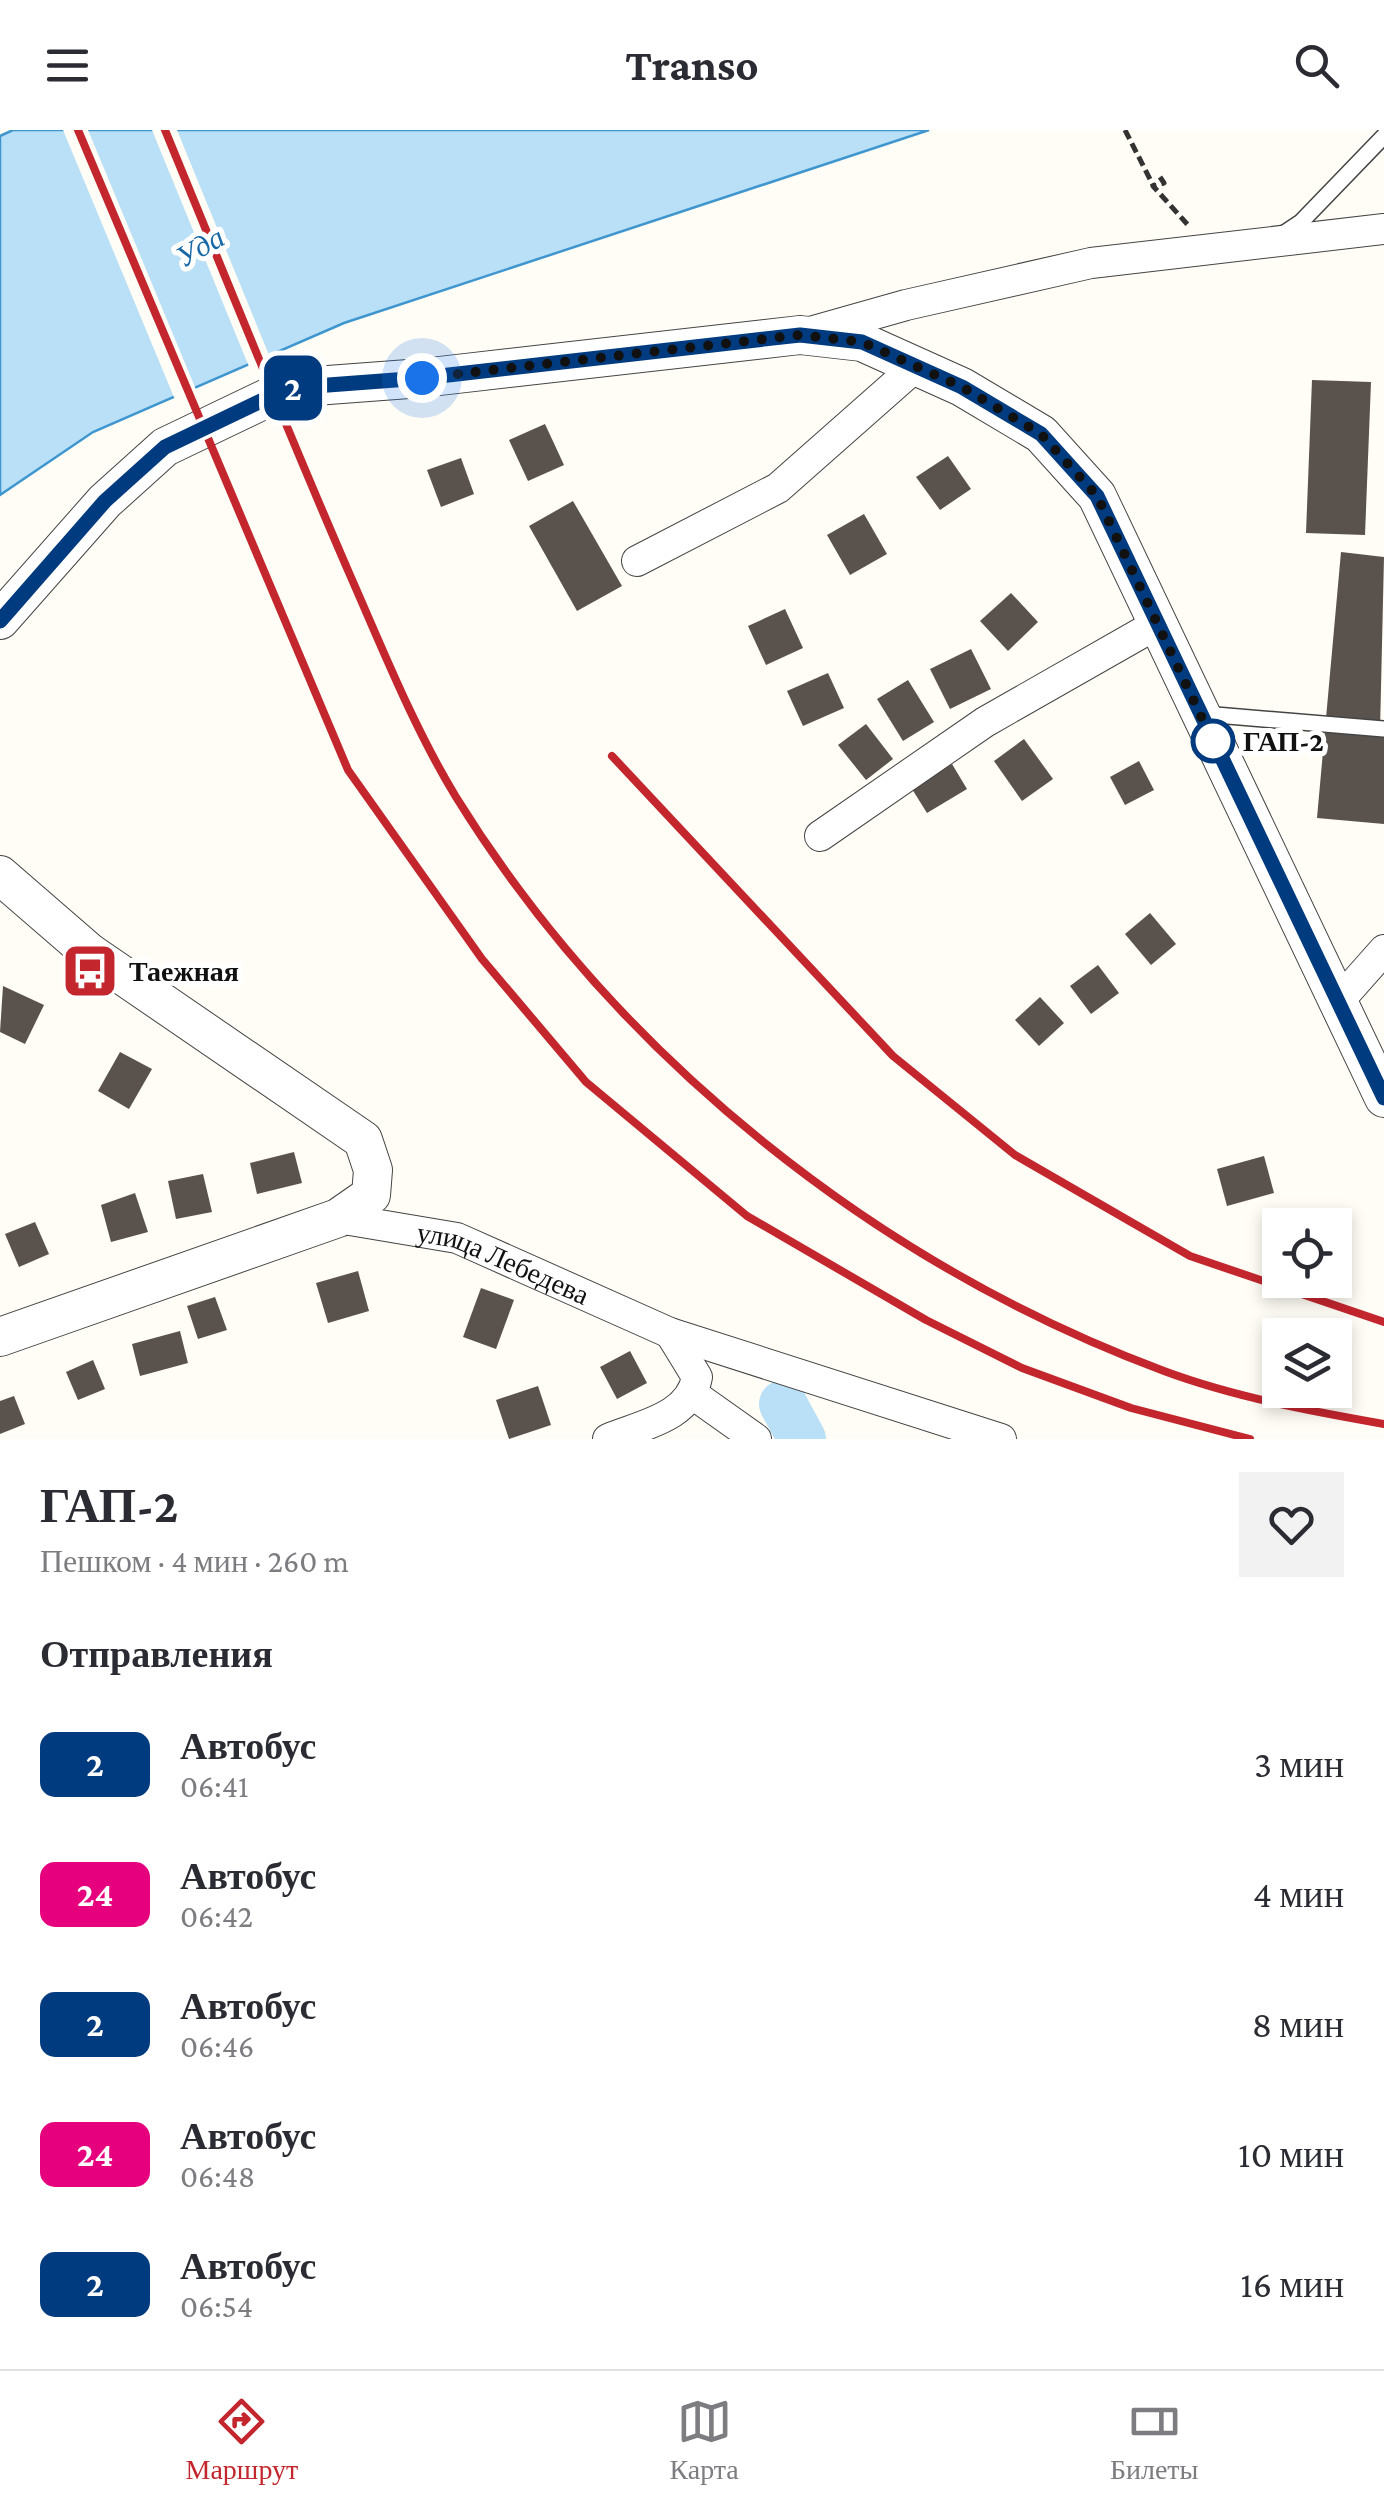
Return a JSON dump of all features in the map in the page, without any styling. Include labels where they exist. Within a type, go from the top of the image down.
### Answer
[{"type":"street","points":[[0,620],[105,501],[165,447],[288,388],[422,378],[800,335],[906,305],[1091,264],[1384,229]]},
{"type":"street","points":[[800,335],[862,342],[962,387],[1041,434],[1097,496],[1384,1098]]},
{"type":"street","points":[[636,562],[778,488],[915,367]]},
{"type":"street","points":[[820,836],[985,722],[1158,624]]},
{"type":"street","points":[[0,875],[90,953],[364,1140],[374,1170],[371,1195],[338,1218]]},
{"type":"street","points":[[1337,1003],[1384,950]]},
{"type":"street","name":"улица Лебедева","points":[[0,1337],[338,1218],[457,1238],[670,1333],[1001,1439]]},
{"type":"street","points":[[608,1439],[676,1412],[694,1395],[697,1377],[670,1333]]},
{"type":"street","points":[[694,1395],[756,1439]]},
{"type":"lane","points":[[1270,243],[1301,222],[1384,136]]},
{"type":"lane","points":[[1200,714],[1384,728]]},
{"type":"path","points":[[1125,130],[1151,183],[1210,250]]},
{"type":"path","points":[[1151,183],[1162,180]]},
{"type":"water","name":"Уда","points":[[13,130],[929,130],[344,323],[93,432],[0,495],[0,136]]},
{"type":"pier","points":[[63,130],[88,130],[197,392],[176,402]]},
{"type":"pier","points":[[152,130],[177,130],[271,360],[250,369]]},
{"type":"building","points":[[1312,380],[1371,382],[1365,535],[1306,533]]},
{"type":"building","points":[[545,424],[564,465],[528,481],[509,440]]},
{"type":"building","points":[[948,456],[971,489],[940,510],[916,477]]},
{"type":"building","points":[[461,458],[474,494],[441,507],[427,470]]},
{"type":"building","points":[[573,501],[622,586],[577,611],[529,526]]},
{"type":"building","points":[[864,514],[887,554],[850,575],[827,535]]},
{"type":"building","points":[[1341,552],[1384,557],[1380,731],[1384,731],[1384,824],[1317,818]]},
{"type":"building","points":[[1011,593],[1038,622],[1008,651],[980,621]]},
{"type":"building","points":[[785,609],[803,648],[766,665],[748,626]]},
{"type":"building","points":[[971,649],[991,689],[950,709],[930,669]]},
{"type":"building","points":[[828,673],[844,708],[803,726],[787,691]]},
{"type":"building","points":[[908,680],[934,722],[903,741],[877,699]]},
{"type":"building","points":[[866,724],[893,759],[866,780],[838,745]]},
{"type":"building","points":[[1024,739],[1053,779],[1022,801],[994,761]]},
{"type":"building","points":[[1139,761],[1154,790],[1125,805],[1110,777]]},
{"type":"building","points":[[952,764],[967,789],[927,813],[912,789]]},
{"type":"building","points":[[1150,913],[1176,944],[1151,965],[1125,934]]},
{"type":"building","points":[[1098,965],[1119,993],[1091,1014],[1070,986]]},
{"type":"building","points":[[3,986],[44,1005],[25,1044],[0,1032]]},
{"type":"building","points":[[1040,997],[1064,1023],[1039,1046],[1015,1020]]},
{"type":"building","points":[[120,1052],[152,1069],[129,1109],[98,1091]]},
{"type":"building","points":[[294,1152],[302,1183],[257,1194],[250,1163]]},
{"type":"building","points":[[1264,1156],[1274,1193],[1227,1206],[1217,1169]]},
{"type":"building","points":[[203,1174],[212,1212],[176,1219],[168,1181]]},
{"type":"building","points":[[135,1193],[148,1232],[111,1242],[101,1205]]},
{"type":"building","points":[[35,1222],[49,1254],[19,1267],[5,1234]]},
{"type":"building","points":[[358,1271],[369,1311],[328,1323],[316,1283]]},
{"type":"building","points":[[481,1288],[514,1300],[496,1349],[463,1337]]},
{"type":"building","points":[[215,1297],[227,1330],[198,1339],[187,1306]]},
{"type":"building","points":[[180,1331],[188,1363],[140,1376],[132,1344]]},
{"type":"building","points":[[630,1351],[647,1383],[617,1399],[600,1367]]},
{"type":"building","points":[[93,1360],[105,1389],[78,1400],[66,1372]]},
{"type":"building","points":[[538,1386],[551,1425],[509,1439],[496,1400]]},
{"type":"building","points":[[14,1396],[25,1424],[0,1434],[0,1401]]},
{"type":"waterway","points":[[783,1404],[802,1439]]},
{"type":"railway","points":[[78,130],[348,770],[482,959],[586,1082],[747,1216],[926,1320],[1022,1368],[1131,1408],[1250,1439]]},
{"type":"railway","points":[[165,130],[326,520],[426,744],[456,797],[521,892],[594,981],[675,1065],[763,1141],[856,1211],[955,1273],[1058,1326],[1164,1371],[1245,1396],[1384,1424]]},
{"type":"railway","points":[[612,756],[893,1056],[1015,1155],[1190,1256],[1384,1322]]},
{"type":"bus line","name":"2","points":[[0,621],[105,501],[165,447],[288,388],[422,378],[800,335],[862,342],[962,387],[1041,434],[1097,496],[1384,1098]]},
{"type":"place","name":"ГАП-2","points":[[1213,741]]},
{"type":"place","name":"Таежная","points":[[90,971]]},
{"type":"route","points":[[422,378],[800,335],[862,342],[962,387],[1041,434],[1097,496],[1217,750],[1213,741]]}]
